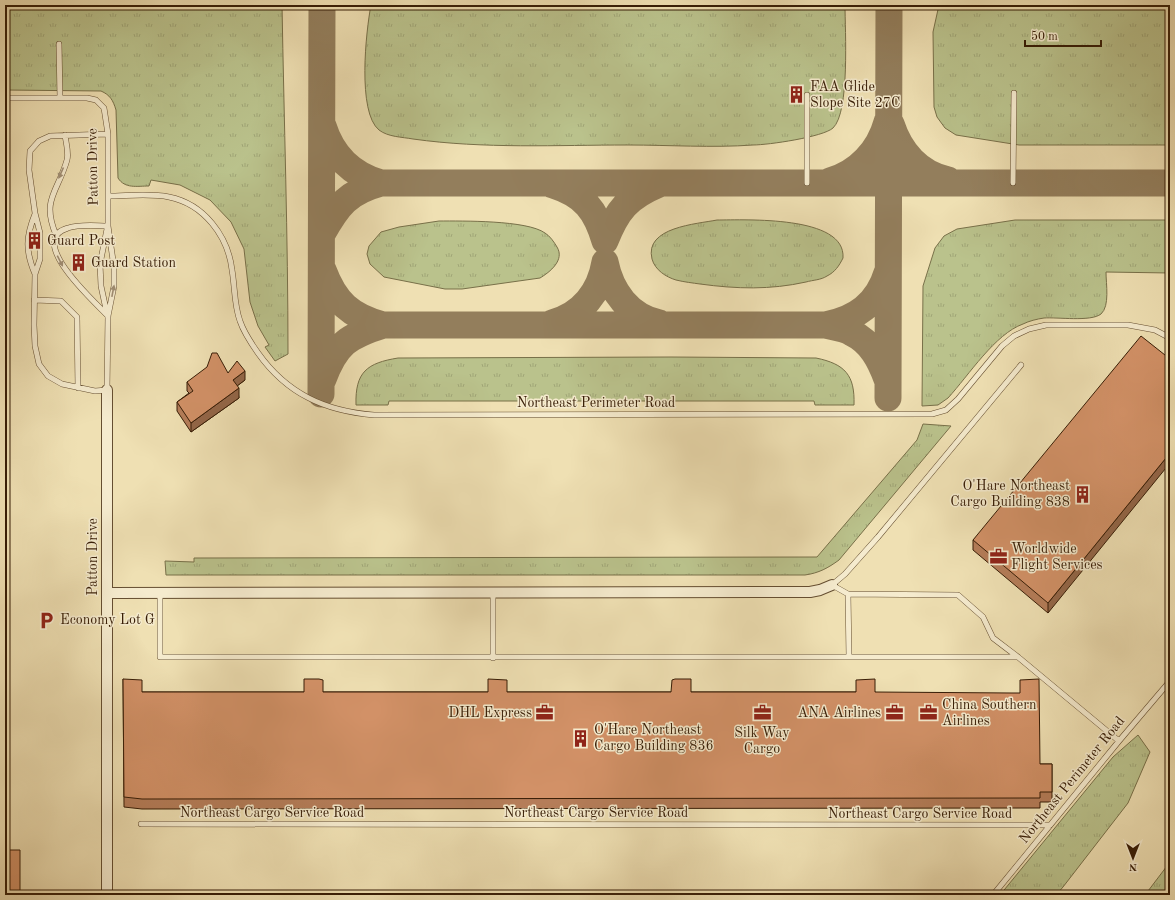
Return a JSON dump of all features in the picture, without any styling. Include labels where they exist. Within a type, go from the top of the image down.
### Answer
[{"type":"street","name":"Patton Drive","points":[[107,895],[108,390]]},
{"type":"street","points":[[107,593],[810,592],[832,585]]},
{"type":"lane","points":[[5,98],[60,98],[59,44]]},
{"type":"lane","points":[[1013,183],[1014,93]]},
{"type":"lane","points":[[806,183],[807,95]]},
{"type":"lane","name":"Patton Drive","points":[[60,98],[87,98],[96,100],[104,108],[108,134],[108,226],[114,267],[114,286],[108,316],[108,390]]},
{"type":"lane","points":[[34,274],[40,259],[40,233],[35,213],[29,170],[30,151],[39,140],[50,136],[108,134]]},
{"type":"lane","points":[[56,236],[51,224],[50,208],[54,190],[67,159],[65,135]]},
{"type":"lane","name":"Northeast Perimeter Road","points":[[108,196],[169,197],[189,204],[206,216],[219,232],[228,250],[240,322],[250,343],[269,368],[290,387],[314,401],[333,409],[354,414],[932,414],[946,410],[958,399],[1002,346],[1014,336],[1029,329],[1046,325],[1128,324],[1155,330],[1170,338]]},
{"type":"lane","points":[[35,213],[28,232],[28,258],[34,274],[35,346],[39,364],[48,376],[62,384],[78,388],[108,390]]},
{"type":"lane","points":[[108,226],[70,227],[63,229],[56,236],[54,243],[55,252],[60,264],[108,316]]},
{"type":"lane","name":"Patton Drive","points":[[108,226],[100,264],[101,286],[108,316]]},
{"type":"lane","points":[[34,300],[61,301],[78,318],[78,388]]},
{"type":"lane","points":[[1021,365],[878,537],[845,574],[832,585],[848,594],[958,595],[982,617],[993,638],[1119,741]]},
{"type":"lane","points":[[493,592],[493,658]]},
{"type":"lane","points":[[160,593],[160,657],[1018,657]]},
{"type":"lane","points":[[848,594],[849,657]]},
{"type":"lane","name":"Northeast Perimeter Road","points":[[993,895],[1119,741],[1170,682]]},
{"type":"lane","name":"Northeast Cargo Service Road","points":[[141,824],[1050,825]]},
{"type":"green space","points":[[5,5],[282,5],[287,223],[288,354],[275,361],[265,347],[269,345],[258,326],[250,302],[244,249],[231,222],[210,200],[180,185],[151,180],[149,186],[132,186],[124,184],[118,178],[116,110],[107,94],[101,91],[5,90]]},
{"type":"green space","points":[[371,5],[845,5],[846,51],[842,106],[838,119],[833,128],[827,131],[795,140],[760,145],[494,145],[440,142],[395,136],[379,130],[372,121],[368,107],[365,89],[365,70],[367,33]]},
{"type":"green space","points":[[939,5],[1170,5],[1170,145],[1019,145],[956,135],[945,128],[937,117],[934,107],[933,32]]},
{"type":"green space","points":[[717,220],[770,221],[812,227],[829,234],[840,244],[843,258],[835,271],[822,278],[793,285],[753,288],[727,287],[676,280],[661,272],[653,263],[652,248],[656,240],[664,234],[674,229]]},
{"type":"green space","points":[[1015,220],[1170,220],[1170,273],[1106,272],[1107,300],[1106,306],[1101,314],[1082,319],[1041,318],[1013,329],[1002,337],[983,356],[948,398],[938,405],[922,406],[923,286],[935,248],[944,236],[957,229]]},
{"type":"green space","points":[[439,221],[510,223],[536,229],[547,234],[555,243],[559,252],[558,261],[552,269],[540,278],[462,289],[445,289],[384,277],[370,264],[367,254],[369,246],[381,232],[399,227]]},
{"type":"green space","points":[[398,358],[816,358],[834,364],[846,372],[853,386],[854,405],[815,405],[814,401],[389,401],[388,405],[356,405],[358,384],[365,371],[378,363]]},
{"type":"green space","points":[[923,424],[951,426],[839,560],[823,570],[805,575],[166,575],[165,561],[194,562],[194,558],[817,557],[917,440]]},
{"type":"green space","points":[[1138,735],[1150,752],[1128,803],[1063,887],[1056,895],[1000,895],[1113,757]]},
{"type":"green space","points":[[1170,862],[1170,895],[1145,895]]},
{"type":"building","points":[[802,87],[802,95],[792,95],[793,88]]},
{"type":"building","name":"O'Hare Northeast Cargo Building 838","points":[[1141,336],[1170,359],[1170,453],[1048,603],[973,540]]},
{"type":"building","points":[[212,353],[217,353],[228,373],[237,361],[245,371],[233,380],[239,388],[191,423],[177,402],[193,391],[187,382],[207,367]]},
{"type":"building","name":"O'Hare Northeast Cargo Building 836","points":[[123,679],[142,680],[142,692],[304,692],[304,679],[319,679],[323,680],[323,692],[488,692],[488,679],[507,680],[507,692],[671,692],[672,680],[691,679],[691,692],[856,692],[856,680],[875,679],[875,692],[1020,693],[1020,680],[1039,679],[1040,764],[1052,764],[1052,792],[1040,792],[1040,798],[142,799],[124,797]]},
{"type":"building","points":[[5,850],[20,850],[20,895],[5,895]]},
{"type":"taxiway","points":[[321,394],[322,5]]},
{"type":"taxiway","points":[[888,398],[889,5]]},
{"type":"taxiway","points":[[830,181],[850,172],[866,159],[879,142],[887,122]]},
{"type":"taxiway","points":[[891,124],[900,144],[912,160],[928,173],[948,180]]},
{"type":"taxiway","points":[[323,126],[332,146],[344,162],[361,175],[381,183]]},
{"type":"taxiway","points":[[322,234],[333,215],[345,201],[352,195],[381,183],[1170,183]]},
{"type":"taxiway","points":[[553,185],[573,194],[587,205],[593,212],[605,241],[614,221],[625,206],[639,194],[659,184]]},
{"type":"taxiway","points":[[552,323],[572,314],[588,301],[599,283],[605,262],[617,293],[630,309],[648,320],[659,323]]},
{"type":"taxiway","points":[[323,270],[333,291],[345,306],[361,317],[383,325],[361,333],[338,349],[323,379]]},
{"type":"taxiway","points":[[887,273],[878,293],[864,308],[846,319],[825,325],[849,331],[870,346],[878,358],[887,379]]},
{"type":"taxiway","points":[[383,325],[825,325]]},
{"type":"place","name":"FAA Glide Slope Site 27C","points":[[797,95]]},
{"type":"place","name":"Guard Post","points":[[34,241]]},
{"type":"place","name":"Guard Station","points":[[78,263]]},
{"type":"place","name":"O'Hare Northeast Cargo Building 838","points":[[1083,494]]},
{"type":"place","name":"Worldwide Flight Services","points":[[998,557]]},
{"type":"place","name":"Economy Lot G","points":[[47,620]]},
{"type":"place","name":"DHL Express","points":[[545,713]]},
{"type":"place","name":"Silk Way Cargo","points":[[762,713]]},
{"type":"place","name":"ANA Airlines","points":[[894,713]]},
{"type":"place","name":"China Southern Airlines","points":[[929,713]]},
{"type":"place","name":"O'Hare Northeast Cargo Building 836","points":[[581,738]]}]
